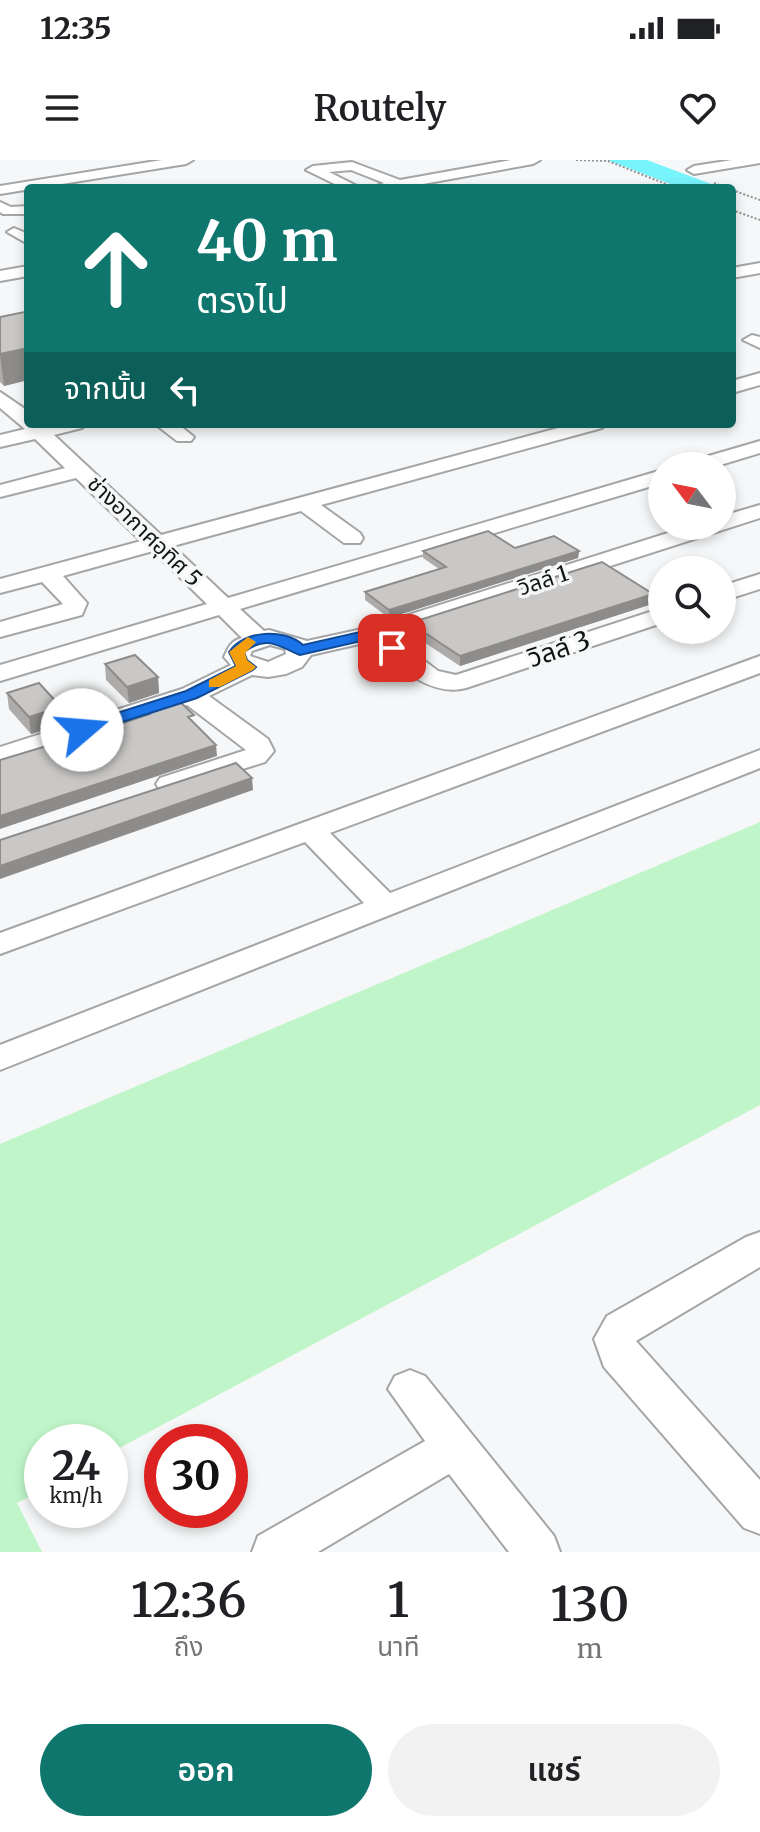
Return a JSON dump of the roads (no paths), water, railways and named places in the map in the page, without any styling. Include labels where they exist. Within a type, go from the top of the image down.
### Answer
[{"type":"street","points":[[44,184],[150,162],[186,160]]},
{"type":"street","points":[[438,160],[496,183]]},
{"type":"street","points":[[414,184],[533,160]]},
{"type":"street","points":[[694,170],[756,160]]},
{"type":"street","points":[[345,184],[313,170],[352,166],[406,184]]},
{"type":"street","points":[[5,192],[24,200]]},
{"type":"street","points":[[0,206],[8,211],[24,210]]},
{"type":"street","points":[[736,272],[760,268]]},
{"type":"street","points":[[0,276],[24,272]]},
{"type":"street","points":[[736,386],[757,382]]},
{"type":"street","name":"ช่างอากาศอุทิศ 5","points":[[0,398],[24,418]]},
{"type":"street","points":[[0,441],[29,428]]},
{"type":"street","name":"ช่างอากาศอุทิศ 5","points":[[35,428],[258,639]]},
{"type":"street","points":[[171,428],[184,437]]},
{"type":"street","points":[[5,578],[47,573],[580,428]]},
{"type":"street","points":[[736,454],[760,447]]},
{"type":"street","points":[[0,491],[81,470]]},
{"type":"street","points":[[0,673],[648,480]]},
{"type":"street","points":[[304,503],[352,538]]},
{"type":"street","points":[[736,519],[760,511]]},
{"type":"street","name":"วิลล์ 1","points":[[300,650],[373,634],[669,540]]},
{"type":"street","points":[[0,630],[74,610],[75,603],[47,573]]},
{"type":"street","points":[[736,589],[760,581]]},
{"type":"street","name":"วิลล์ 3","points":[[373,634],[429,676],[457,683],[648,620]]},
{"type":"street","points":[[258,639],[290,641],[300,650],[294,662],[284,667],[272,670],[248,667],[240,662],[237,652],[241,646],[258,639]]},
{"type":"street","points":[[0,756],[191,695],[248,667]]},
{"type":"street","points":[[0,944],[753,673]]},
{"type":"street","points":[[150,791],[255,756],[260,751],[258,745],[191,695]]},
{"type":"street","points":[[0,1058],[760,758]]},
{"type":"street","points":[[310,830],[385,906]]},
{"type":"street","points":[[760,1248],[622,1328],[615,1339],[619,1354],[760,1513]]},
{"type":"street","points":[[410,1389],[537,1552]]},
{"type":"street","points":[[275,1552],[455,1447]]},
{"type":"water","points":[[607,160],[647,160],[711,184],[670,184]]}]
